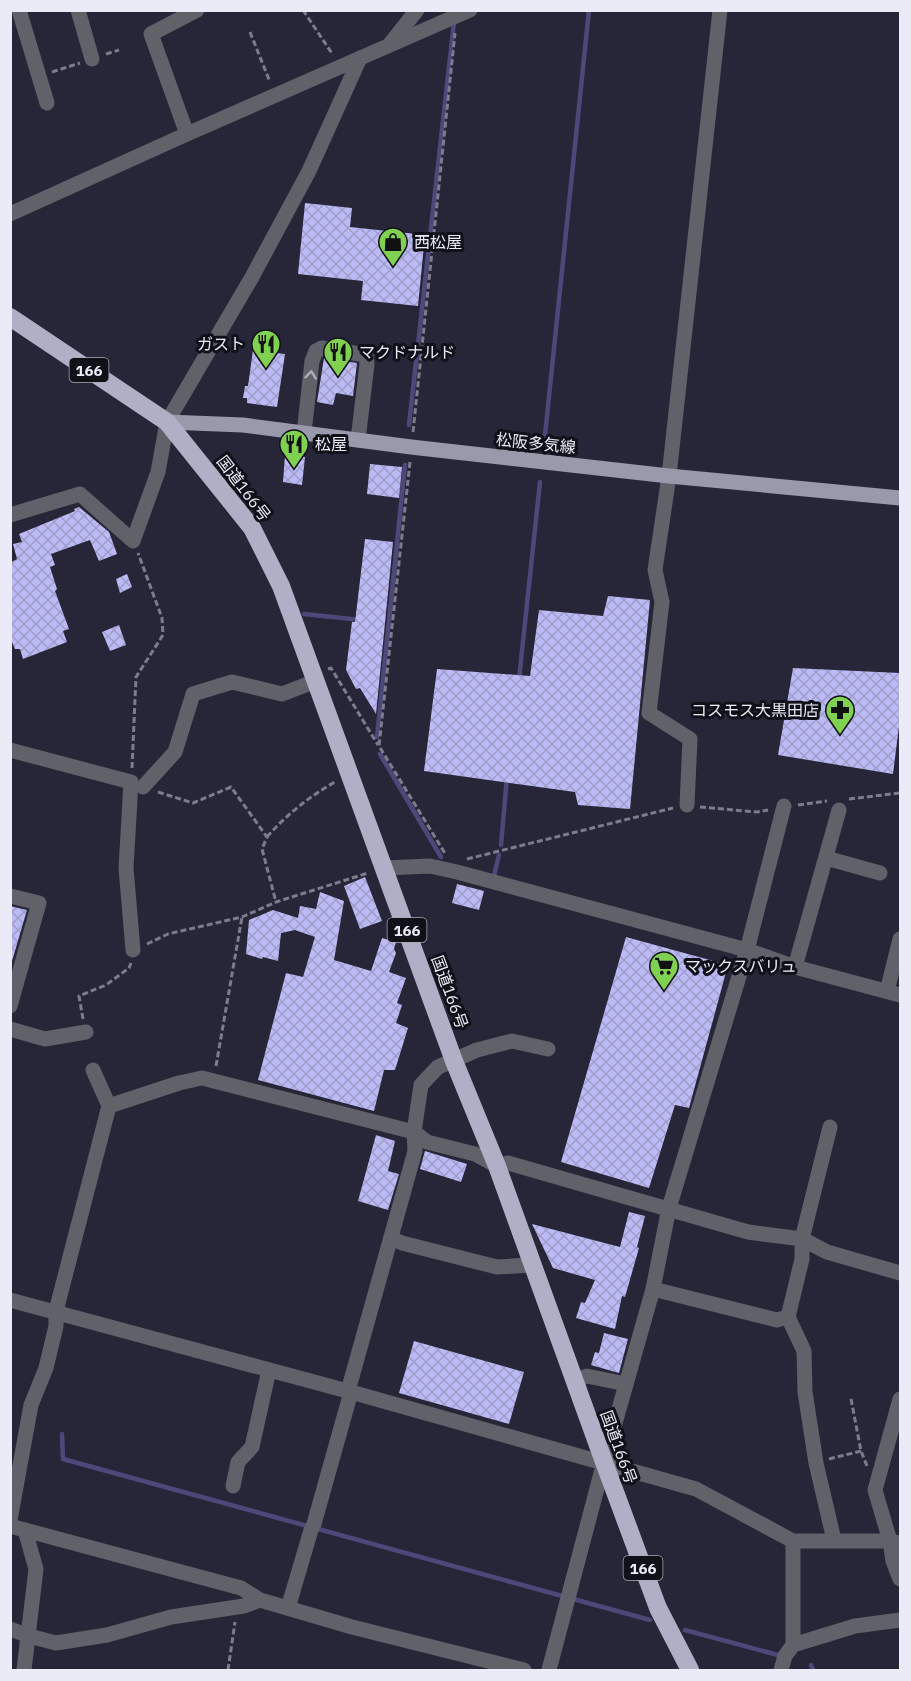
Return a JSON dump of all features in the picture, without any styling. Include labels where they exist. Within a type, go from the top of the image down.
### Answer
[{"type":"highway","name":"国道166号","points":[[10,317],[168,422],[252,528],[281,586],[454,1060],[497,1166],[658,1608],[690,1671]]},
{"type":"main road","name":"松阪多気線","points":[[168,422],[243,425],[411,447],[669,476],[900,498]]},
{"type":"street","points":[[19,10],[47,104]]},
{"type":"street","points":[[78,10],[92,59]]},
{"type":"street","points":[[187,134],[151,34],[197,10]]},
{"type":"street","points":[[388,46],[417,10]]},
{"type":"street","points":[[687,805],[690,740],[649,712],[662,602],[655,570],[669,476],[720,10]]},
{"type":"street","points":[[10,214],[459,15]]},
{"type":"street","points":[[10,515],[80,494],[133,541],[158,472],[168,422],[263,258],[309,171],[360,58]]},
{"type":"street","points":[[304,433],[312,361],[316,351],[322,348],[366,355],[367,364],[358,440]]},
{"type":"street","points":[[133,950],[126,868],[137,785],[175,752],[193,694],[232,682],[282,694],[314,676]]},
{"type":"street","points":[[10,750],[137,785]]},
{"type":"street","points":[[549,1671],[604,1462],[653,1289],[669,1208],[747,950],[784,807]]},
{"type":"street","points":[[795,967],[839,810]]},
{"type":"street","points":[[826,858],[880,873]]},
{"type":"street","points":[[384,868],[430,866],[454,868],[747,950],[795,967],[894,993],[900,939]]},
{"type":"street","points":[[10,896],[39,903],[10,1006]]},
{"type":"street","points":[[10,1029],[45,1039],[86,1032]]},
{"type":"street","points":[[288,1608],[350,1392],[415,1151],[414,1132],[421,1084],[438,1066],[477,1050],[512,1041],[548,1049]]},
{"type":"street","points":[[10,1520],[31,1405],[46,1368],[56,1326],[56,1311],[109,1106],[93,1070]]},
{"type":"street","points":[[109,1106],[179,1083],[202,1078],[414,1132],[427,1142],[475,1154],[497,1166],[508,1163],[748,1232],[802,1239],[827,1252],[900,1273]]},
{"type":"street","points":[[830,1126],[802,1239],[802,1259],[788,1317],[804,1351],[805,1392],[816,1463],[834,1540]]},
{"type":"street","points":[[391,1238],[402,1243],[497,1267],[532,1265]]},
{"type":"street","points":[[653,1289],[777,1320],[788,1317]]},
{"type":"street","points":[[10,1300],[696,1489],[793,1540],[895,1542]]},
{"type":"street","points":[[233,1486],[238,1462],[252,1447],[269,1370]]},
{"type":"street","points":[[574,1381],[587,1376],[626,1384]]},
{"type":"street","points":[[900,1399],[875,1491],[895,1542],[893,1561],[900,1579]]},
{"type":"street","points":[[18,1528],[241,1588],[260,1600],[352,1627],[524,1671]]},
{"type":"street","points":[[18,1528],[36,1569],[24,1671]]},
{"type":"street","points":[[793,1540],[794,1645]]},
{"type":"street","points":[[10,1629],[56,1643],[107,1635],[171,1617],[237,1607],[260,1600]]},
{"type":"street","points":[[781,1671],[785,1656],[794,1645],[855,1626],[900,1620]]},
{"type":"path","points":[[303,10],[340,67]]},
{"type":"path","points":[[379,746],[459,15]]},
{"type":"path","points":[[250,32],[276,95]]},
{"type":"path","points":[[133,541],[162,618],[163,635],[136,677],[137,785],[193,803],[231,787],[267,837]]},
{"type":"path","points":[[314,676],[331,668],[454,868],[496,850],[687,805],[757,812],[784,807]]},
{"type":"path","points":[[276,902],[262,849],[267,837],[279,823],[327,787],[350,774]]},
{"type":"path","points":[[86,1032],[79,996],[106,985],[129,968],[133,950],[168,934],[242,917],[276,902],[384,868]]},
{"type":"path","points":[[213,1081],[242,917]]},
{"type":"path","points":[[851,1399],[861,1451],[875,1491]]},
{"type":"path","points":[[816,1463],[861,1451]]},
{"type":"path","points":[[228,1671],[237,1607]]},
{"type":"building","points":[[305,203],[352,208],[350,227],[425,235],[418,306],[361,300],[363,281],[298,274]]},
{"type":"building","name":"ガスト","points":[[253,350],[285,354],[277,407],[247,403],[247,398],[243,398],[245,386],[248,386]]},
{"type":"building","name":"マクドナルド","points":[[324,358],[357,363],[353,396],[336,393],[333,405],[317,402]]},
{"type":"building","name":"松屋","points":[[285,455],[305,457],[302,485],[283,482]]},
{"type":"building","points":[[370,464],[402,467],[399,498],[367,494]]},
{"type":"building","points":[[79,507],[109,532],[117,554],[99,561],[90,540],[51,554],[55,565],[50,567],[57,589],[55,591],[69,629],[63,631],[67,642],[23,659],[20,649],[15,649],[10,637],[10,563],[17,559],[13,544],[22,542],[19,534],[75,511],[74,509]]},
{"type":"building","points":[[365,539],[393,542],[376,714],[360,688],[356,689],[346,670],[352,622],[355,622]]},
{"type":"building","points":[[127,574],[132,587],[120,593],[116,579]]},
{"type":"building","points":[[608,596],[650,600],[630,809],[578,805],[575,792],[424,771],[437,669],[530,676],[539,610],[603,616]]},
{"type":"building","points":[[119,625],[126,645],[110,651],[102,632]]},
{"type":"building","name":"コスモス大黒田店","points":[[793,668],[900,673],[900,718],[893,774],[778,755]]},
{"type":"building","points":[[365,877],[382,921],[360,929],[344,886]]},
{"type":"building","points":[[457,884],[484,891],[479,910],[452,903]]},
{"type":"building","points":[[320,892],[344,901],[334,960],[371,971],[382,938],[396,942],[394,949],[396,953],[389,972],[406,978],[397,1003],[402,1005],[396,1023],[408,1028],[395,1070],[384,1070],[374,1111],[258,1080],[286,973],[303,977],[315,937],[295,930],[281,933],[278,961],[263,957],[262,959],[246,954],[249,920],[273,910],[298,918],[300,906],[316,909]]},
{"type":"building","points":[[10,906],[27,910],[10,968]]},
{"type":"building","points":[[626,937],[728,965],[689,1108],[675,1105],[649,1188],[561,1162]]},
{"type":"building","points":[[376,1135],[395,1141],[388,1171],[399,1174],[388,1210],[358,1201]]},
{"type":"building","points":[[425,1151],[467,1164],[461,1182],[420,1169]]},
{"type":"building","points":[[629,1212],[645,1216],[637,1247],[639,1248],[625,1297],[622,1296],[615,1329],[576,1318],[581,1302],[585,1303],[595,1280],[553,1268],[532,1224],[620,1247]]},
{"type":"building","points":[[604,1333],[628,1339],[619,1373],[591,1365],[595,1352],[599,1353]]},
{"type":"building","points":[[414,1341],[524,1372],[509,1424],[399,1393]]},
{"type":"waterway","points":[[544,445],[589,10]]},
{"type":"waterway","points":[[409,425],[454,22]]},
{"type":"waterway","points":[[377,737],[405,465]]},
{"type":"waterway","points":[[519,679],[540,482]]},
{"type":"waterway","points":[[304,614],[361,620]]},
{"type":"waterway","points":[[380,754],[441,857]]},
{"type":"waterway","points":[[501,845],[507,777]]},
{"type":"waterway","points":[[494,876],[499,855]]},
{"type":"waterway","points":[[62,1434],[63,1459],[650,1620]]},
{"type":"waterway","points":[[685,1630],[778,1655]]},
{"type":"waterway","points":[[811,1665],[813,1670]]},
{"type":"place","name":"西松屋","points":[[393,268]]},
{"type":"place","name":"ガスト","points":[[266,370]]},
{"type":"place","name":"マクドナルド","points":[[338,378]]},
{"type":"place","name":"松屋","points":[[294,470]]},
{"type":"place","name":"コスモス大黒田店","points":[[840,736]]},
{"type":"place","name":"マックスバリュ","points":[[664,992]]}]
